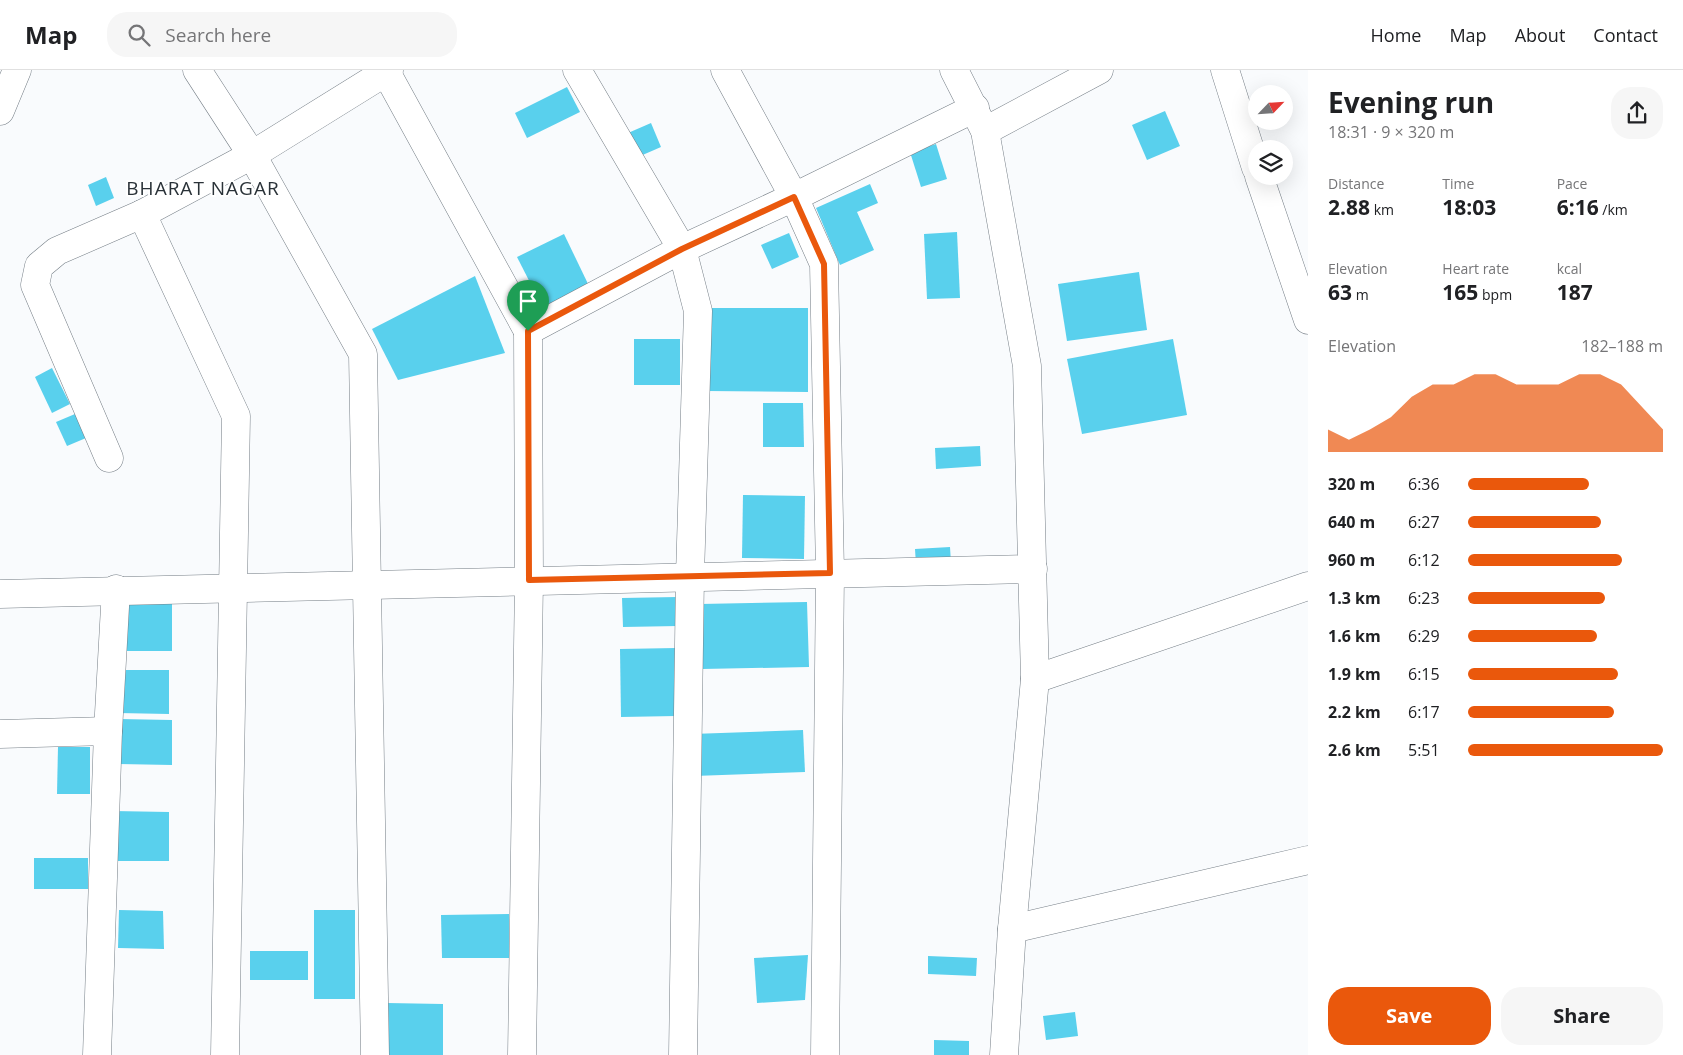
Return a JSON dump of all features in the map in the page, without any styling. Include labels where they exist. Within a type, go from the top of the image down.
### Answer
[{"type":"street","points":[[0,112],[17,70]]},
{"type":"street","points":[[197,70],[252,155],[363,354],[375,1055]]},
{"type":"street","points":[[109,458],[35,285],[39,266],[57,251],[142,214],[252,155],[387,70],[528,331],[529,580],[522,1055]]},
{"type":"street","points":[[577,70],[682,249],[698,311],[690,576],[683,1055]]},
{"type":"street","points":[[725,70],[794,197],[824,264],[830,573],[825,1055]]},
{"type":"street","points":[[954,70],[980,119],[1027,366],[1034,569],[1035,679],[1012,929],[1004,1055]]},
{"type":"street","points":[[528,331],[682,249],[794,197],[1099,70]]},
{"type":"street","points":[[1224,70],[1248,144]]},
{"type":"street","points":[[1262,185],[1308,320]]},
{"type":"street","points":[[142,214],[236,416],[225,1055]]},
{"type":"street","points":[[0,594],[116,589],[1034,569]]},
{"type":"street","points":[[1035,679],[1308,586]]},
{"type":"street","points":[[97,1055],[108,732],[116,589]]},
{"type":"street","points":[[0,734],[108,732]]},
{"type":"street","points":[[1012,929],[1308,860]]},
{"type":"building","points":[[567,87],[580,112],[527,138],[515,113]]},
{"type":"building","points":[[1165,111],[1180,146],[1147,160],[1132,125]]},
{"type":"building","points":[[651,123],[661,147],[638,157],[628,133]]},
{"type":"building","points":[[936,144],[947,179],[921,187],[910,152]]},
{"type":"building","points":[[106,177],[114,198],[96,206],[88,185]]},
{"type":"building","points":[[870,184],[878,203],[857,212],[874,250],[840,265],[816,208]]},
{"type":"building","points":[[957,232],[960,298],[927,299],[924,234]]},
{"type":"building","points":[[789,233],[799,257],[772,269],[761,245]]},
{"type":"building","points":[[564,234],[590,288],[544,310],[517,257]]},
{"type":"building","points":[[1139,272],[1147,330],[1067,341],[1058,284]]},
{"type":"building","points":[[475,276],[505,353],[398,380],[372,329]]},
{"type":"building","points":[[706,308],[808,308],[808,392],[707,391]]},
{"type":"building","points":[[634,339],[680,339],[680,385],[634,385]]},
{"type":"building","points":[[1173,339],[1187,415],[1082,434],[1067,359]]},
{"type":"building","points":[[52,368],[70,404],[52,413],[35,377]]},
{"type":"building","points":[[763,403],[803,403],[804,447],[763,447]]},
{"type":"building","points":[[75,414],[86,438],[67,446],[56,422]]},
{"type":"building","points":[[980,446],[981,466],[936,469],[935,448]]},
{"type":"building","points":[[743,495],[805,496],[804,559],[742,558]]},
{"type":"building","points":[[950,547],[951,563],[916,564],[915,549]]},
{"type":"building","points":[[677,597],[678,626],[623,627],[622,598]]},
{"type":"building","points":[[126,599],[172,599],[172,651],[126,651]]},
{"type":"building","points":[[807,602],[809,667],[702,669],[700,604]]},
{"type":"building","points":[[676,648],[676,716],[621,717],[620,649]]},
{"type":"building","points":[[119,670],[169,670],[169,714],[118,713]]},
{"type":"building","points":[[119,719],[172,720],[172,765],[119,764]]},
{"type":"building","points":[[803,730],[805,772],[694,776],[692,734]]},
{"type":"building","points":[[58,747],[90,747],[90,794],[57,794]]},
{"type":"building","points":[[113,811],[169,812],[169,861],[113,861]]},
{"type":"building","points":[[34,858],[88,858],[88,889],[34,889]]},
{"type":"building","points":[[119,910],[163,911],[164,949],[118,948]]},
{"type":"building","points":[[314,910],[355,910],[355,999],[314,999]]},
{"type":"building","points":[[509,914],[509,958],[442,958],[441,915]]},
{"type":"building","points":[[250,951],[308,951],[308,980],[250,980]]},
{"type":"building","points":[[808,955],[805,1000],[757,1003],[754,958]]},
{"type":"building","points":[[928,956],[977,958],[976,976],[928,974]]},
{"type":"building","points":[[387,1003],[443,1004],[443,1055],[386,1055]]},
{"type":"building","points":[[1075,1012],[1078,1036],[1046,1040],[1043,1016]]},
{"type":"building","points":[[934,1040],[969,1041],[969,1055],[934,1055]]},
{"type":"district","name":"BHARAT NAGAR","points":[[203,188]]},
{"type":"route","points":[[794,197],[824,264],[830,573],[529,580],[528,331],[682,249],[794,197]]}]
